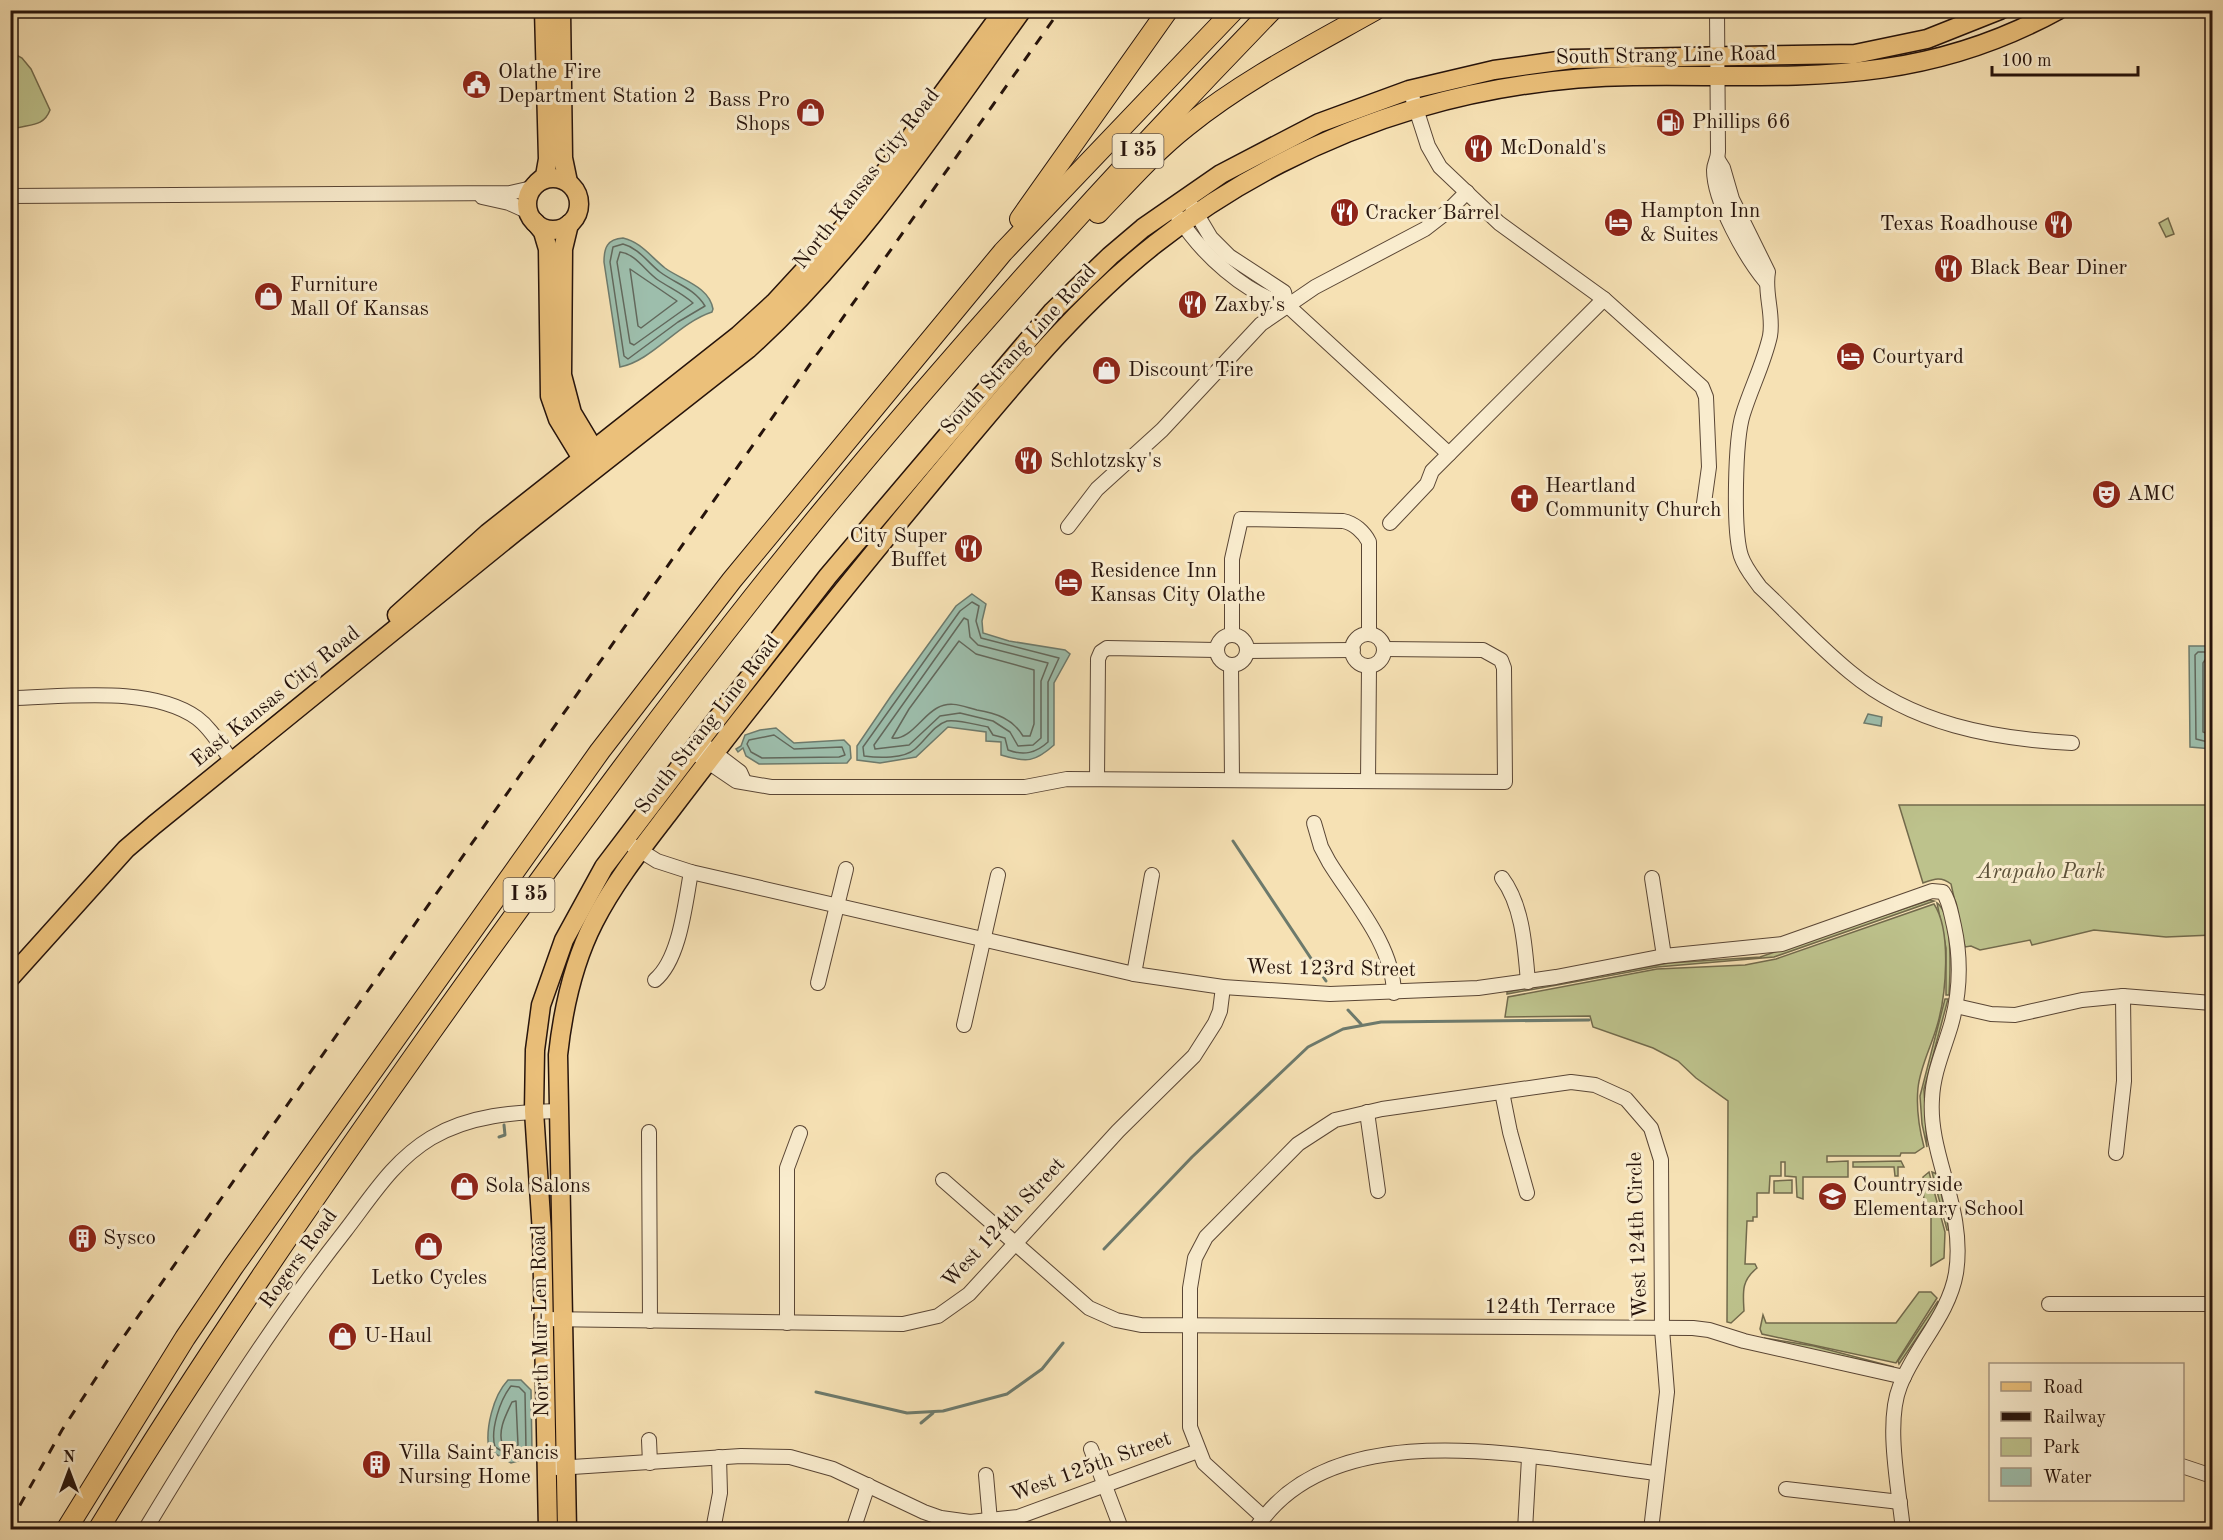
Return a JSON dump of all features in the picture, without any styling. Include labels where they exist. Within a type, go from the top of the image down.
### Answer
[{"type":"highway","points":[[1003,252],[1008,234],[1045,187],[1168,10]]},
{"type":"highway","name":"I 35","points":[[66,1530],[185,1338],[239,1258],[600,751],[787,512],[1003,252],[1234,10]]},
{"type":"highway","name":"I 35","points":[[98,1530],[242,1301],[552,862],[676,696],[798,542],[1007,296],[1109,182],[1272,10]]},
{"type":"highway","points":[[1007,296],[1025,290],[1159,150],[1186,127],[1256,78],[1375,10]]},
{"type":"main road","points":[[544,10],[548,159],[545,176],[535,186],[527,204],[532,217],[543,232],[548,249],[550,396],[558,419],[593,462]]},
{"type":"main road","points":[[532,217],[541,226],[555,229],[569,224],[574,219],[579,204],[574,189],[568,182],[563,158],[561,10]]},
{"type":"main road","name":"North Kansas City Road","points":[[593,462],[739,335],[800,277],[846,225],[1004,10]]},
{"type":"main road","name":"North Kansas City Road","points":[[593,462],[748,349],[818,281],[889,195],[1022,10]]},
{"type":"main road","name":"South Strang Line Road","points":[[534,1112],[535,1050],[541,1005],[576,915],[624,839],[828,576],[1052,312],[1110,256],[1179,202],[1221,174],[1293,136],[1361,107],[1410,90],[1494,70],[1572,59],[1854,54],[1927,39],[2000,10]]},
{"type":"main road","name":"South Strang Line Road","points":[[559,1111],[561,1028],[573,976],[596,918],[640,850],[843,588],[1013,385],[1096,295],[1189,218],[1236,188],[1301,153],[1416,108],[1513,87],[1568,79],[1822,76],[1912,65],[1994,41],[2058,10]]},
{"type":"main road","points":[[535,186],[552,178],[568,182]]},
{"type":"main road","points":[[569,224],[563,249],[562,375],[572,413],[593,462]]},
{"type":"main road","name":"East Kansas City Road","points":[[12,966],[126,849],[229,757],[382,628],[488,533],[593,462]]},
{"type":"main road","name":"North Mur-Len Road","points":[[559,1111],[567,1530]]},
{"type":"main road","name":"North Mur-Len Road","points":[[534,1112],[538,1157],[544,1319],[548,1530]]},
{"type":"street","points":[[1717,10],[1718,160],[1714,167],[1715,183],[1723,206],[1766,282],[1771,309],[1771,332],[1765,357],[1742,415],[1738,438],[1738,544],[1749,573],[1760,587],[1851,673],[1895,701],[1920,713],[2002,738],[2072,743]]},
{"type":"street","points":[[1410,90],[1428,146],[1440,167],[1499,222],[1604,299],[1702,387],[1706,397],[1709,467],[1704,503]]},
{"type":"street","points":[[10,196],[519,192],[535,186]]},
{"type":"street","points":[[1068,527],[1097,489],[1162,430],[1241,342],[1287,305],[1315,287],[1425,229],[1467,192]]},
{"type":"street","points":[[454,193],[509,203],[532,217]]},
{"type":"street","points":[[1179,202],[1220,267],[1273,301],[1287,305],[1449,454]]},
{"type":"street","points":[[1390,523],[1427,484],[1432,471],[1472,434],[1604,299]]},
{"type":"street","points":[[1232,634],[1232,559],[1241,519],[1343,521],[1358,529],[1369,542],[1369,634]]},
{"type":"street","points":[[1232,634],[1245,641],[1247,651],[1242,661],[1231,665],[1219,659],[1216,650],[1219,641],[1232,634]]},
{"type":"street","points":[[1369,634],[1380,639],[1384,649],[1382,658],[1369,666],[1359,663],[1353,650],[1357,638],[1369,634]]},
{"type":"street","points":[[1097,779],[1098,659],[1101,652],[1107,648],[1216,650]]},
{"type":"street","points":[[695,746],[711,757],[736,781],[771,787],[1025,787],[1067,779],[1505,782],[1504,668],[1501,660],[1483,650],[1384,649]]},
{"type":"street","points":[[1247,651],[1353,650]]},
{"type":"street","points":[[1231,665],[1232,780]]},
{"type":"street","points":[[1368,781],[1369,666]]},
{"type":"street","points":[[10,698],[133,697],[161,701],[199,720],[229,757]]},
{"type":"street","points":[[1314,823],[1321,847],[1329,862],[1385,952],[1392,974],[1394,993]]},
{"type":"street","name":"West 123rd Street","points":[[624,839],[657,861],[691,872],[982,941],[1134,974],[1223,987],[1330,994],[1394,993],[1528,982],[1664,956],[1782,944],[1932,891],[1943,892],[1948,899],[1958,943],[1956,1006]]},
{"type":"street","points":[[818,983],[835,906],[846,869]]},
{"type":"street","points":[[655,980],[664,972],[675,947],[691,872]]},
{"type":"street","points":[[964,1025],[998,875]]},
{"type":"street","points":[[1134,974],[1152,875]]},
{"type":"street","points":[[1502,878],[1510,888],[1517,910],[1528,982]]},
{"type":"street","points":[[1652,878],[1664,956]]},
{"type":"street","name":"West 124th Street","points":[[544,1319],[903,1324],[926,1320],[959,1303],[1118,1131],[1194,1056],[1215,1023],[1220,1011],[1223,987]]},
{"type":"street","points":[[2116,1153],[2124,1081],[2123,996]]},
{"type":"street","points":[[1902,1530],[1894,1410],[1904,1377],[1946,1304],[1956,1273],[1958,1250],[1956,1215],[1934,1127],[1931,1102],[1933,1080],[1956,1006],[1991,1014],[2015,1015],[2082,1000],[2123,996],[2212,1003]]},
{"type":"street","name":"West 124th Circle","points":[[1263,1517],[1215,1476],[1198,1451],[1190,1427],[1192,1270],[1200,1247],[1213,1228],[1310,1134],[1335,1120],[1366,1112],[1571,1082],[1595,1085],[1626,1099],[1645,1119],[1656,1138],[1661,1160],[1662,1329],[1666,1406],[1656,1473],[1651,1530]]},
{"type":"street","points":[[1502,1092],[1510,1132],[1527,1193]]},
{"type":"street","name":"Rogers Road","points":[[145,1530],[300,1288],[393,1168],[432,1138],[464,1123],[489,1116],[559,1111]]},
{"type":"street","points":[[1366,1112],[1378,1191]]},
{"type":"street","points":[[650,1132],[650,1321]]},
{"type":"street","points":[[787,1323],[787,1168],[800,1133]]},
{"type":"street","name":"124th Terrace","points":[[944,1179],[1073,1296],[1103,1315],[1141,1325],[1709,1330],[1744,1341],[1904,1377]]},
{"type":"street","points":[[2049,1304],[2212,1304]]},
{"type":"street","points":[[649,1440],[651,1463]]},
{"type":"street","points":[[1091,1449],[1119,1523]]},
{"type":"street","name":"West 125th Street","points":[[548,1468],[719,1457],[790,1457],[833,1469],[941,1518],[970,1522],[1018,1517],[1198,1451]]},
{"type":"street","points":[[1256,1530],[1263,1517],[1299,1485],[1329,1469],[1356,1459],[1393,1452],[1473,1452],[1656,1473]]},
{"type":"street","points":[[713,1530],[720,1493],[719,1457]]},
{"type":"street","points":[[1525,1530],[1529,1458]]},
{"type":"street","points":[[2184,1467],[2212,1476]]},
{"type":"street","points":[[986,1474],[990,1521]]},
{"type":"street","points":[[853,1530],[868,1485]]},
{"type":"street","points":[[1786,1489],[1900,1502]]},
{"type":"street","points":[[2211,1530],[2212,1524]]},
{"type":"green space","points":[[11,52],[22,58],[31,69],[50,110],[39,123],[11,130],[11,103],[15,99],[15,82],[11,78]]},
{"type":"green space","points":[[2168,218],[2174,234],[2166,237],[2159,223]]},
{"type":"green space","name":"Arapaho Park","points":[[1899,805],[2212,805],[2212,935],[2166,937],[2094,930],[2032,945],[2030,940],[1980,950],[1971,946],[1965,947],[1951,884],[1941,879],[1923,883]]},
{"type":"green space","points":[[1930,900],[1934,901],[1774,957],[1657,967],[1507,994],[1507,992],[1669,963],[1760,957]]},
{"type":"green space","points":[[1937,903],[1942,909],[1949,932],[1949,995],[1946,995],[1946,948]]},
{"type":"green space","points":[[1934,904],[1943,930],[1946,964],[1940,1013],[1918,1088],[1918,1118],[1924,1147],[1915,1153],[1901,1153],[1900,1156],[1827,1156],[1827,1162],[1848,1161],[1848,1177],[1803,1177],[1803,1199],[1797,1197],[1796,1177],[1785,1176],[1785,1162],[1781,1162],[1781,1176],[1770,1176],[1769,1193],[1757,1193],[1757,1217],[1753,1217],[1753,1221],[1747,1221],[1745,1264],[1755,1264],[1757,1268],[1746,1282],[1743,1292],[1744,1311],[1731,1323],[1727,1322],[1728,1101],[1696,1078],[1678,1061],[1653,1048],[1593,1027],[1590,1016],[1505,1017],[1508,997],[1657,969],[1745,965],[1776,959]]},
{"type":"green space","points":[[1945,999],[1948,999],[1924,1089],[1927,1147],[1922,1124],[1920,1096]]},
{"type":"green space","points":[[1901,1161],[1904,1167],[1898,1167],[1898,1176],[1895,1176],[1894,1167],[1853,1167],[1853,1162]]},
{"type":"green space","points":[[1929,1172],[1945,1232],[1944,1258],[1931,1266],[1931,1204],[1924,1204],[1923,1177]]},
{"type":"green space","points":[[1932,1172],[1937,1174],[1949,1230],[1947,1230]]},
{"type":"green space","points":[[1792,1180],[1792,1193],[1774,1193],[1774,1181]]},
{"type":"green space","points":[[1919,1292],[1931,1292],[1937,1298],[1896,1363],[1762,1334],[1760,1329],[1763,1315],[1766,1323],[1896,1323]]},
{"type":"green space","points":[[1938,1301],[1937,1308],[1899,1364],[1898,1361]]},
{"type":"green space","points":[[1764,1338],[1814,1346],[1894,1367],[1769,1341]]},
{"type":"water","points":[[623,238],[646,250],[671,272],[694,284],[706,295],[713,309],[712,312],[688,324],[643,357],[620,367],[604,262],[605,252],[610,242]]},
{"type":"water","points":[[972,594],[986,604],[982,621],[983,633],[1009,641],[1065,650],[1070,654],[1054,683],[1054,745],[1036,758],[1018,759],[1001,755],[1001,742],[986,741],[986,732],[948,727],[916,757],[880,763],[857,760],[857,746],[891,696],[956,606]]},
{"type":"water","points":[[2189,646],[2212,646],[2212,749],[2190,747]]},
{"type":"water","points":[[1868,714],[1882,717],[1881,726],[1864,723]]},
{"type":"water","points":[[776,728],[794,743],[844,740],[850,746],[851,758],[847,763],[759,764],[746,756],[743,748],[738,752],[736,749],[741,746],[745,735]]},
{"type":"water","points":[[508,1380],[521,1380],[531,1390],[532,1452],[525,1459],[511,1463],[489,1450],[488,1442],[491,1413],[498,1395]]},
{"type":"waterway","points":[[1233,841],[1326,981]]},
{"type":"waterway","points":[[1348,1010],[1361,1024]]},
{"type":"waterway","points":[[1104,1249],[1192,1157],[1308,1047],[1343,1029],[1381,1022],[1589,1020]]},
{"type":"waterway","points":[[499,1137],[505,1135],[504,1125]]},
{"type":"waterway","points":[[816,1392],[907,1413],[943,1411],[1007,1394],[1042,1369],[1063,1343]]},
{"type":"waterway","points":[[921,1423],[933,1413]]},
{"type":"railway","points":[[10,1523],[62,1430],[115,1349],[1060,10]]},
{"type":"place","name":"Olathe Fire Department Station 2","points":[[477,84]]},
{"type":"place","name":"Bass Pro Shops","points":[[811,112]]},
{"type":"place","name":"Phillips 66","points":[[1671,122]]},
{"type":"place","name":"McDonald's","points":[[1479,148]]},
{"type":"place","name":"Cracker Barrel","points":[[1344,213]]},
{"type":"place","name":"Hampton Inn & Suites","points":[[1619,223]]},
{"type":"place","name":"Texas Roadhouse","points":[[2059,224]]},
{"type":"place","name":"Black Bear Diner","points":[[1949,268]]},
{"type":"place","name":"Furniture Mall Of Kansas","points":[[269,297]]},
{"type":"place","name":"Zaxby's","points":[[1193,305]]},
{"type":"place","name":"Courtyard","points":[[1851,357]]},
{"type":"place","name":"Discount Tire","points":[[1107,370]]},
{"type":"place","name":"Schlotzsky's","points":[[1029,461]]},
{"type":"place","name":"AMC","points":[[2106,494]]},
{"type":"place","name":"Heartland Community Church","points":[[1524,498]]},
{"type":"place","name":"City Super Buffet","points":[[968,548]]},
{"type":"place","name":"Residence Inn Kansas City Olathe","points":[[1069,583]]},
{"type":"place","name":"Sola Salons","points":[[464,1186]]},
{"type":"place","name":"Countryside Elementary School","points":[[1832,1197]]},
{"type":"place","name":"Sysco","points":[[82,1238]]},
{"type":"place","name":"Letko Cycles","points":[[429,1247]]},
{"type":"place","name":"U-Haul","points":[[343,1336]]},
{"type":"place","name":"Villa Saint Fancis Nursing Home","points":[[377,1465]]}]
